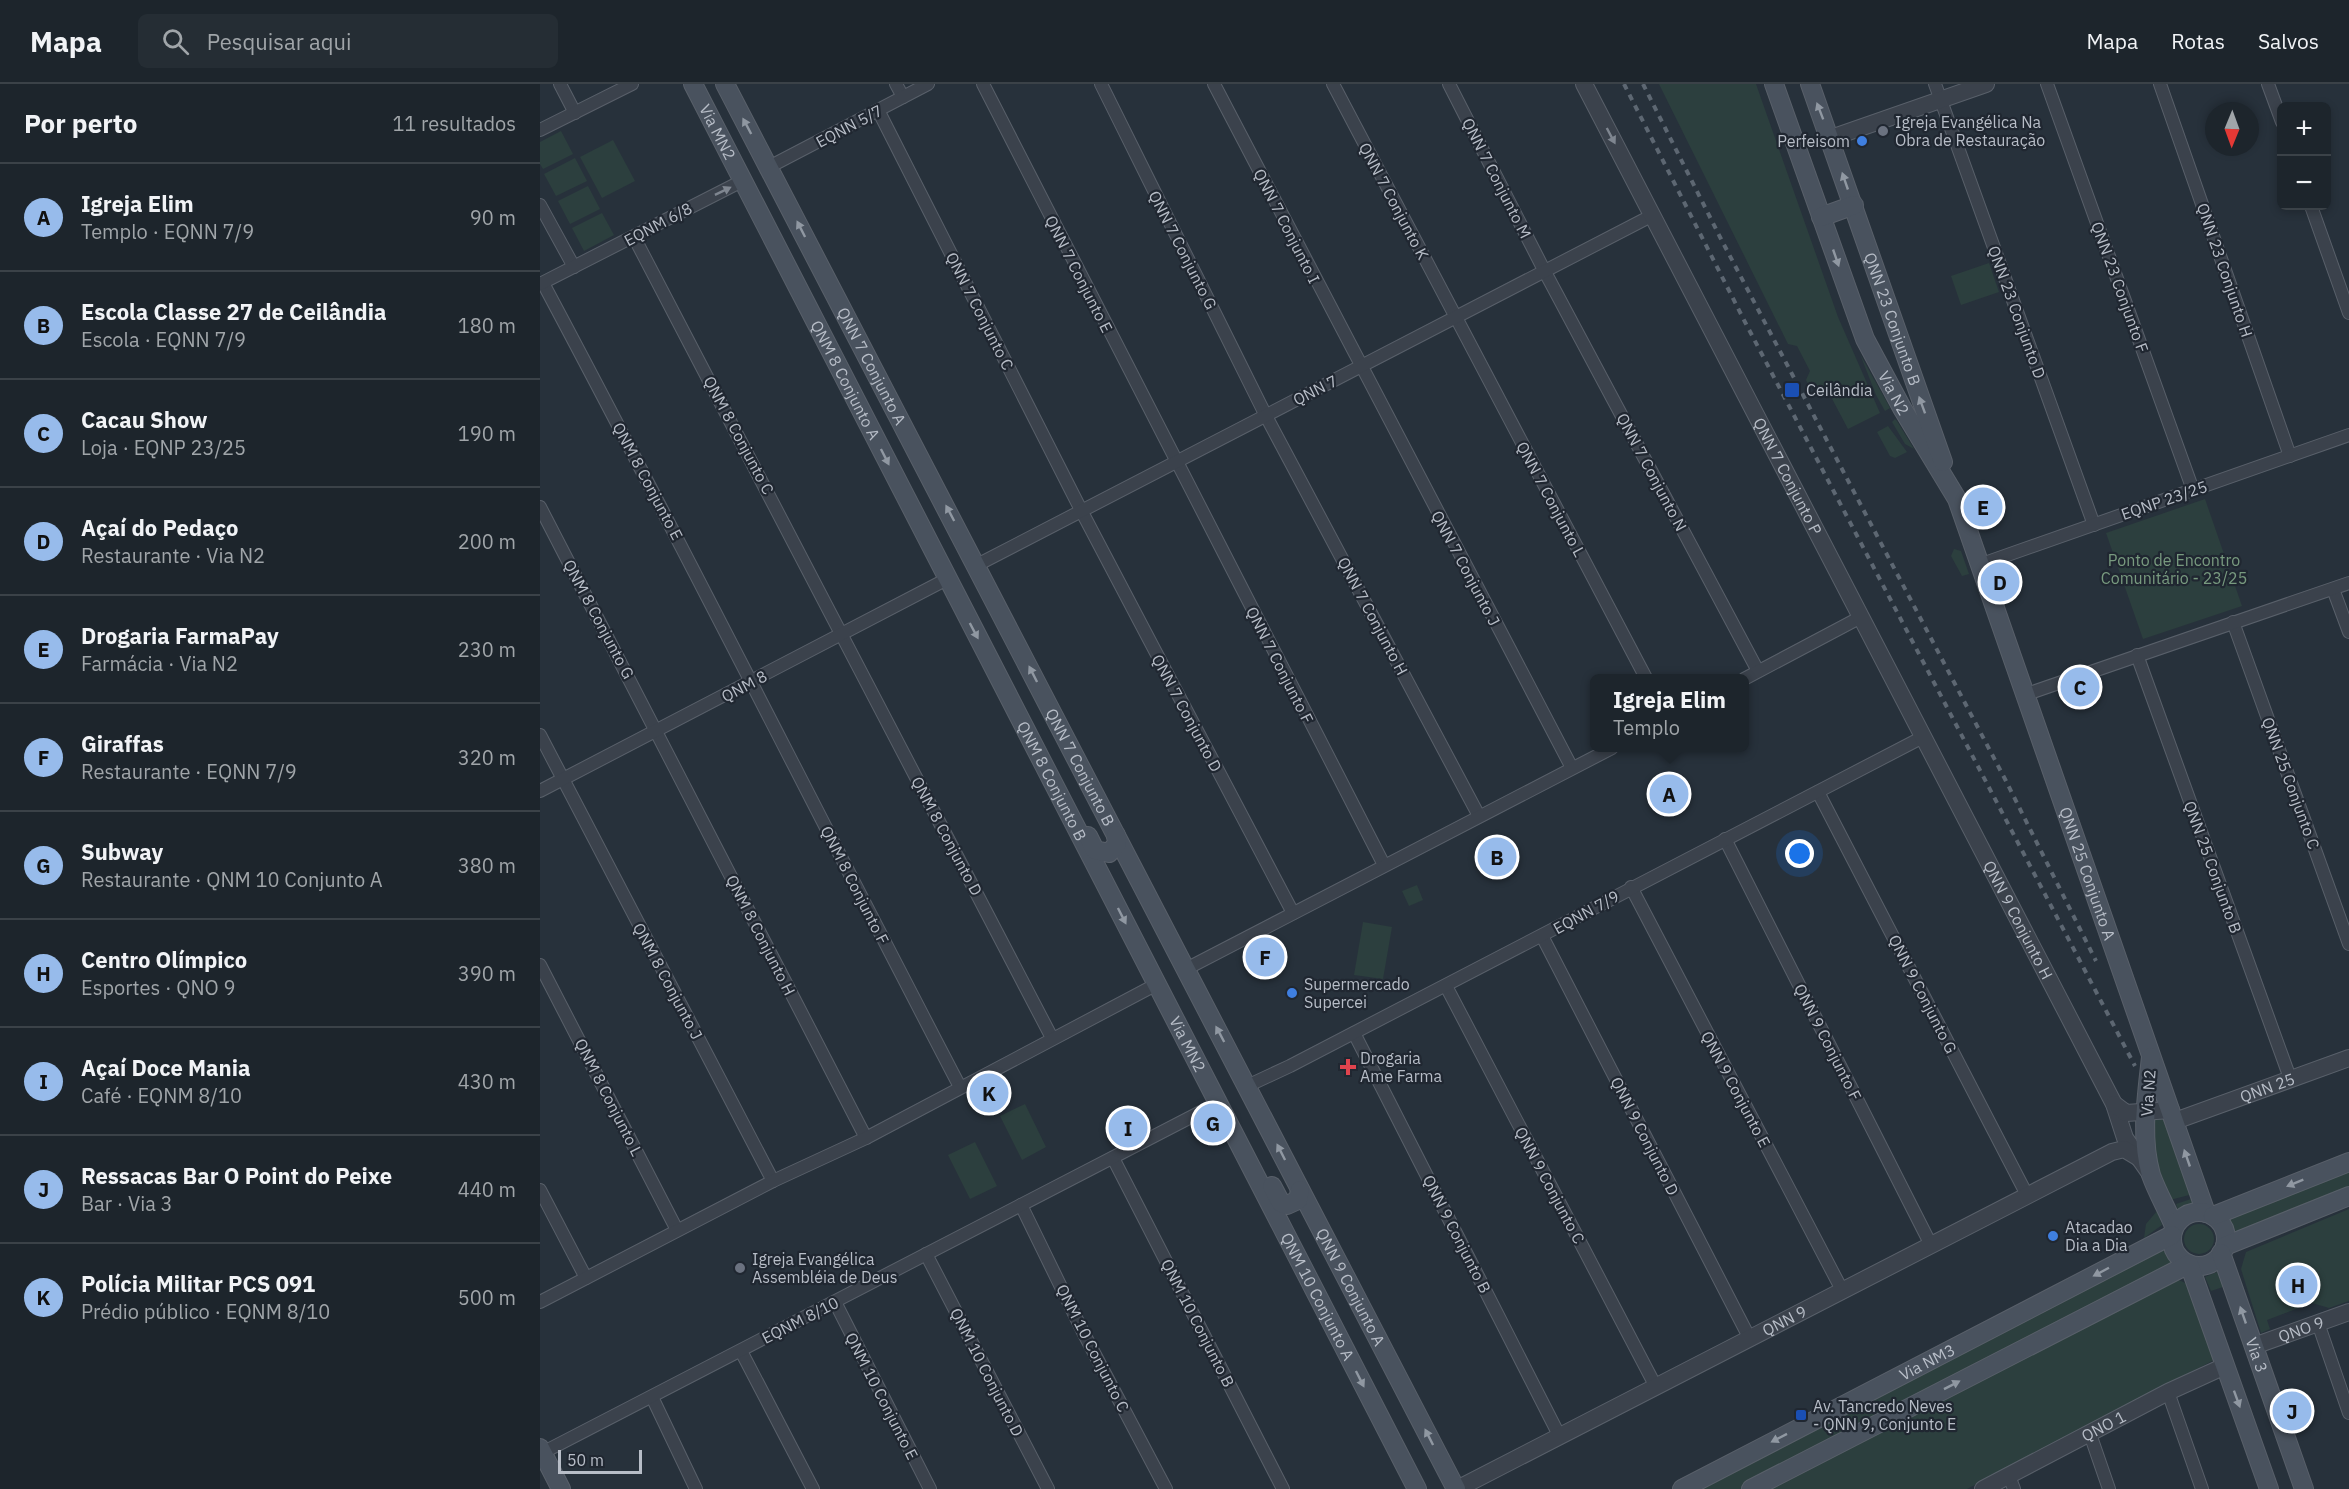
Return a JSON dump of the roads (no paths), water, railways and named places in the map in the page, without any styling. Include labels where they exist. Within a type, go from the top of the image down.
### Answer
[{"type":"main road","name":"Via MN2","points":[[693,84],[740,176]]},
{"type":"main road","name":"Via MN2","points":[[725,84],[770,167]]},
{"type":"main road","name":"Via N2","points":[[1774,84],[1865,339],[1902,408],[1957,499],[2024,695]]},
{"type":"main road","name":"QNN 23 Conjunto B","points":[[1810,84],[1957,499]]},
{"type":"main road","name":"QNN 7 Conjunto A","points":[[770,167],[977,565]]},
{"type":"main road","points":[[740,176],[761,202],[798,275],[807,279],[814,277],[819,270],[818,261]]},
{"type":"main road","name":"QNM 8 Conjunto A","points":[[740,176],[947,579]]},
{"type":"main road","points":[[1821,217],[1854,205]]},
{"type":"main road","points":[[810,315],[810,303],[814,298],[829,299],[871,379],[904,425]]},
{"type":"main road","name":"QNN 7 Conjunto B","points":[[977,565],[1183,964]]},
{"type":"main road","name":"QNM 8 Conjunto B","points":[[947,579],[1157,984]]},
{"type":"main road","name":"QNN 25 Conjunto A","points":[[2024,695],[2151,1052]]},
{"type":"main road","points":[[1030,736],[1059,779],[1095,850],[1109,853],[1117,844],[1116,835]]},
{"type":"main road","points":[[1107,888],[1108,878],[1112,872],[1120,869],[1125,872],[1157,932],[1183,964]]},
{"type":"main road","name":"Via MN2","points":[[1183,964],[1247,1086]]},
{"type":"main road","name":"Via MN2","points":[[1157,984],[1218,1103]]},
{"type":"main road","name":"Via N2","points":[[2151,1052],[2145,1111],[2147,1156],[2152,1176],[2173,1231]]},
{"type":"main road","name":"Via N2","points":[[2151,1052],[2176,1116],[2209,1214]]},
{"type":"main road","points":[[1209,1086],[1243,1133],[1281,1203],[1292,1204],[1298,1200],[1300,1190]]},
{"type":"main road","name":"QNN 9 Conjunto A","points":[[1247,1086],[1456,1489]]},
{"type":"main road","name":"QNM 10 Conjunto A","points":[[1218,1103],[1417,1489]]},
{"type":"main road","points":[[2349,1162],[2209,1214],[2190,1213],[2173,1231],[2174,1251],[2189,1264],[2210,1263],[2223,1250],[2349,1197]]},
{"type":"main road","points":[[2209,1214],[2222,1226],[2223,1250]]},
{"type":"main road","points":[[1292,1246],[1290,1225],[1296,1221],[1308,1224],[1353,1312],[1386,1353]]},
{"type":"main road","name":"Via NM3","points":[[1682,1489],[2173,1231]]},
{"type":"main road","name":"Via 3","points":[[2223,1250],[2304,1489]]},
{"type":"main road","name":"Via NM3","points":[[1751,1489],[2189,1264]]},
{"type":"main road","name":"Via 3","points":[[2189,1264],[2270,1489]]},
{"type":"main road","points":[[2253,1442],[2279,1489]]},
{"type":"main road","points":[[541,1450],[561,1489]]},
{"type":"street","points":[[560,84],[575,113]]},
{"type":"street","points":[[540,130],[632,84]]},
{"type":"street","points":[[896,84],[903,97]]},
{"type":"street","name":"EQNN 5/7","points":[[770,167],[928,84]]},
{"type":"street","name":"QNN 7 Conjunto E","points":[[983,84],[1176,464]]},
{"type":"street","name":"QNN 7 Conjunto G","points":[[1101,84],[1266,416]]},
{"type":"street","name":"QNN 7 Conjunto I","points":[[1214,84],[1360,367]]},
{"type":"street","name":"QNN 7 Conjunto K","points":[[1333,84],[1456,319]]},
{"type":"street","name":"QNN 7 Conjunto M","points":[[1449,84],[1545,272]]},
{"type":"street","name":"QNN 7 Conjunto P","points":[[1584,84],[1923,737]]},
{"type":"street","points":[[1830,138],[1938,92],[1986,84]]},
{"type":"street","name":"QNN 23 Conjunto F","points":[[2047,84],[2193,490]]},
{"type":"street","name":"QNN 23 Conjunto H","points":[[2160,84],[2290,456]]},
{"type":"street","points":[[2268,84],[2277,109]]},
{"type":"street","name":"QNN 23 Conjunto D","points":[[1938,92],[2094,525]]},
{"type":"street","name":"QNN 7 Conjunto C","points":[[878,110],[1082,513]]},
{"type":"street","name":"EQNM 6/8","points":[[541,283],[703,200],[740,176]]},
{"type":"street","points":[[540,205],[574,267]]},
{"type":"street","points":[[2312,210],[2349,313]]},
{"type":"street","name":"QNN 7","points":[[977,565],[1082,513],[1653,215]]},
{"type":"street","name":"QNM 8 Conjunto C","points":[[634,237],[842,634]]},
{"type":"street","name":"QNN 7 Conjunto N","points":[[1545,272],[1758,671]]},
{"type":"street","name":"QNM 8 Conjunto E","points":[[541,283],[689,557],[749,682]]},
{"type":"street","name":"QNN 7 Conjunto L","points":[[1456,319],[1644,674]]},
{"type":"street","name":"QNN 7 Conjunto J","points":[[1360,367],[1572,768]]},
{"type":"street","name":"QNN 7 Conjunto H","points":[[1266,416],[1479,816]]},
{"type":"street","name":"EQNP 23/25","points":[[1979,565],[2349,435]]},
{"type":"street","name":"QNN 7 Conjunto F","points":[[1176,464],[1384,865]]},
{"type":"street","name":"QNM 8 Conjunto G","points":[[540,507],[658,732]]},
{"type":"street","name":"QNN 7 Conjunto D","points":[[1082,513],[1293,913]]},
{"type":"street","name":"QNM 8","points":[[540,791],[658,732],[947,579]]},
{"type":"street","points":[[2024,695],[2349,583]]},
{"type":"street","points":[[2333,589],[2349,632]]},
{"type":"street","points":[[1749,676],[1862,617]]},
{"type":"street","name":"QNN 25 Conjunto C","points":[[2234,622],[2349,944]]},
{"type":"street","name":"QNM 8 Conjunto D","points":[[842,634],[1052,1038]]},
{"type":"street","name":"QNN 25 Conjunto B","points":[[2137,656],[2290,1078]]},
{"type":"street","name":"QNM 8 Conjunto F","points":[[749,682],[960,1087]]},
{"type":"street","name":"QNM 8 Conjunto H","points":[[658,732],[866,1138]]},
{"type":"street","name":"QNM 8 Conjunto J","points":[[540,735],[773,1181]]},
{"type":"street","name":"EQNN 7/9","points":[[1247,1086],[1446,986],[1631,887],[1923,737]]},
{"type":"street","name":"QNN 9 Conjunto H","points":[[1923,737],[2114,1104],[2125,1138],[2152,1176]]},
{"type":"street","points":[[1183,964],[1293,913],[1602,752]]},
{"type":"street","name":"QNN 9 Conjunto G","points":[[1818,792],[2027,1196]]},
{"type":"street","name":"QNN 9 Conjunto F","points":[[1725,839],[1931,1245]]},
{"type":"street","name":"QNN 9 Conjunto E","points":[[1631,887],[1842,1290]]},
{"type":"street","name":"QNN 9 Conjunto D","points":[[1542,936],[1749,1337]]},
{"type":"street","name":"QNM 8 Conjunto L","points":[[540,965],[677,1230]]},
{"type":"street","points":[[540,1302],[773,1181],[866,1138],[1157,984]]},
{"type":"street","name":"QNN 9 Conjunto C","points":[[1446,986],[1655,1385]]},
{"type":"street","name":"QNN 9 Conjunto B","points":[[1354,1033],[1559,1435]]},
{"type":"street","name":"QNN 25","points":[[2176,1116],[2349,1058]]},
{"type":"street","name":"EQNM 8/10","points":[[541,1450],[652,1397],[1218,1103]]},
{"type":"street","points":[[2114,1104],[2126,1113],[2145,1111],[2176,1116]]},
{"type":"street","name":"QNN 9","points":[[1456,1489],[2112,1152],[2145,1111]]},
{"type":"street","points":[[2112,1152],[2124,1149],[2139,1158]]},
{"type":"street","name":"QNM 10 Conjunto B","points":[[1113,1158],[1283,1489]]},
{"type":"street","points":[[540,1190],[586,1278]]},
{"type":"street","name":"QNM 10 Conjunto C","points":[[1021,1205],[1083,1332],[1166,1489]]},
{"type":"street","name":"QNM 10 Conjunto D","points":[[926,1254],[1048,1489]]},
{"type":"street","name":"QNM 10 Conjunto E","points":[[835,1302],[930,1489]]},
{"type":"street","name":"QNO 9","points":[[2254,1346],[2349,1312]]},
{"type":"street","points":[[2318,1323],[2349,1413]]},
{"type":"street","points":[[741,1351],[813,1489]]},
{"type":"street","name":"QNO 1","points":[[1983,1489],[2011,1482],[2090,1434],[2168,1392],[2225,1366]]},
{"type":"street","points":[[2168,1392],[2202,1489]]},
{"type":"street","points":[[652,1397],[696,1489]]},
{"type":"street","points":[[2090,1434],[2109,1489]]},
{"type":"railway","points":[[1624,84],[1745,322],[2135,1066]]},
{"type":"railway","points":[[1643,84],[1721,239],[2006,781],[2096,961]]},
{"type":"place","name":"Igreja Evangélica Na Obra de Restauração","points":[[1883,131]]},
{"type":"place","name":"Perfeisom","points":[[1862,141]]},
{"type":"place","name":"Ceilândia","points":[[1792,390]]},
{"type":"place","name":"Drogaria FarmaPay","points":[[1983,507]]},
{"type":"place","name":"Açaí do Pedaço","points":[[2000,582]]},
{"type":"place","name":"Cacau Show","points":[[2080,687]]},
{"type":"place","name":"Igreja Elim","points":[[1669,794]]},
{"type":"place","name":"Escola Classe 27 de Ceilândia","points":[[1497,857]]},
{"type":"place","name":"Giraffas","points":[[1265,957]]},
{"type":"place","name":"Supermercado Supercei","points":[[1292,993]]},
{"type":"place","name":"Drogaria Ame Farma","points":[[1348,1067]]},
{"type":"place","name":"Polícia Militar PCS 091","points":[[989,1093]]},
{"type":"place","name":"Subway","points":[[1213,1123]]},
{"type":"place","name":"Açaí Doce Mania","points":[[1128,1128]]},
{"type":"place","name":"Atacadao Dia a Dia","points":[[2053,1236]]},
{"type":"place","name":"Igreja Evangélica Assembléia de Deus","points":[[740,1268]]},
{"type":"place","name":"Centro Olímpico","points":[[2298,1285]]},
{"type":"place","name":"Ressacas Bar O Point do Peixe","points":[[2292,1411]]},
{"type":"place","name":"Av. Tancredo Neves - QNN 9, Conjunto E","points":[[1801,1415]]},
{"type":"park label","name":"Ponto de Encontro Comunitário - 23/25","points":[[2174,569]]}]
